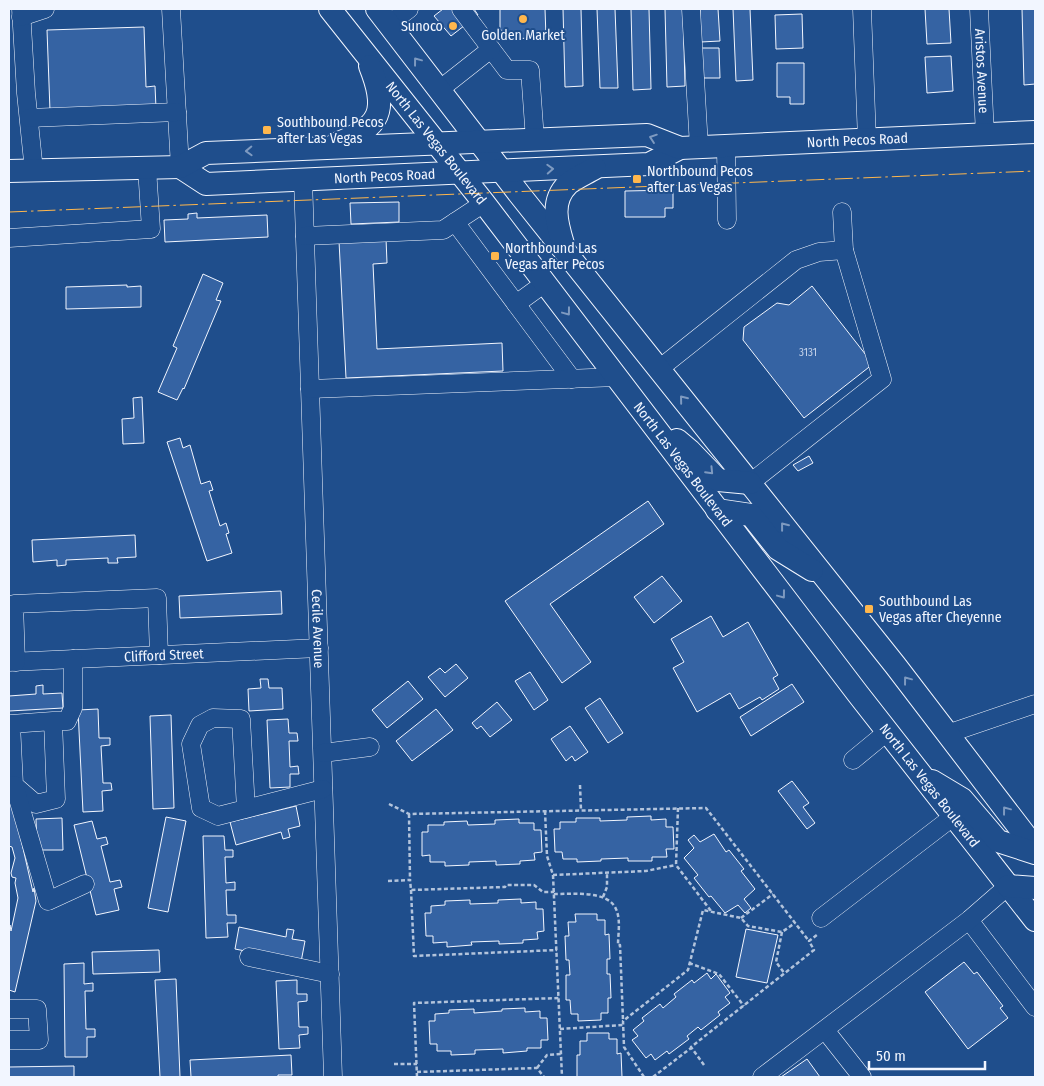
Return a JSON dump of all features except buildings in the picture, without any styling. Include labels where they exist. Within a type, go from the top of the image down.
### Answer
[{"type":"main road","name":"North Las Vegas Boulevard","points":[[330,9],[484,203],[887,732],[1035,920]]},
{"type":"main road","points":[[383,16],[479,142],[826,579],[1035,848]]},
{"type":"main road","points":[[326,148],[360,134],[373,123],[378,112],[374,77],[364,51]]},
{"type":"main road","name":"North Pecos Road","points":[[180,167],[206,184],[649,164],[690,148],[1035,132]]},
{"type":"main road","name":"North Pecos Road","points":[[9,171],[180,167],[206,153],[647,135],[690,148]]},
{"type":"main road","points":[[566,252],[557,222],[556,207],[559,198],[567,185],[598,166]]},
{"type":"main road","points":[[646,416],[690,451],[718,480],[750,483]]},
{"type":"main road","points":[[717,510],[750,515],[778,549],[826,579]]},
{"type":"main road","points":[[920,774],[962,799],[998,841],[1035,853]]},
{"type":"main road","points":[[1008,886],[1035,888]]},
{"type":"street","points":[[34,171],[21,13],[45,9]]},
{"type":"street","points":[[171,9],[180,167]]},
{"type":"street","points":[[383,16],[409,9]]},
{"type":"street","points":[[461,9],[507,70],[530,70],[535,140]]},
{"type":"street","points":[[690,148],[691,9]]},
{"type":"street","points":[[862,9],[867,140]]},
{"type":"street","name":"Aristos Avenue","points":[[980,9],[985,135]]},
{"type":"street","points":[[439,90],[491,49]]},
{"type":"street","points":[[29,118],[177,112]]},
{"type":"street","points":[[726,146],[727,220]]},
{"type":"street","points":[[9,238],[150,229],[147,168]]},
{"type":"street","name":"Cecile Avenue","points":[[303,179],[333,1077]]},
{"type":"street","points":[[305,236],[443,230],[484,203]]},
{"type":"street","points":[[750,483],[882,379],[844,250],[842,212]]},
{"type":"street","points":[[455,222],[572,379]]},
{"type":"street","points":[[659,369],[796,260],[819,252],[844,250]]},
{"type":"street","points":[[516,304],[545,283]]},
{"type":"street","points":[[310,389],[617,377]]},
{"type":"street","points":[[13,662],[14,604],[158,598],[160,655]]},
{"type":"street","name":"Clifford Street","points":[[13,662],[319,648]]},
{"type":"street","points":[[73,659],[73,708],[67,721],[11,724],[14,785],[48,901],[85,884]]},
{"type":"street","points":[[947,734],[1035,704]]},
{"type":"street","points":[[246,809],[241,719],[213,718],[200,725],[192,744],[201,808],[218,816],[246,809],[323,789]]},
{"type":"street","points":[[14,785],[36,804],[56,799],[53,721]]},
{"type":"street","points":[[853,760],[887,732]]},
{"type":"street","points":[[323,753],[370,747]]},
{"type":"street","points":[[822,924],[954,816]]},
{"type":"street","points":[[762,1077],[969,920],[1008,886]]},
{"type":"street","points":[[969,920],[1035,1007]]},
{"type":"street","points":[[249,958],[330,974]]},
{"type":"street","points":[[9,1009],[37,1009],[39,1040],[9,1040]]},
{"type":"street","points":[[825,1030],[862,1077]]},
{"type":"path","points":[[580,785],[581,810]]},
{"type":"path","points":[[389,804],[409,814],[706,808],[814,950],[652,1077]]},
{"type":"path","points":[[678,808],[676,865],[712,912]]},
{"type":"path","points":[[544,811],[547,856],[554,875],[562,1077]]},
{"type":"path","points":[[409,814],[414,956],[557,950]]},
{"type":"path","points":[[554,875],[646,871],[676,865]]},
{"type":"path","points":[[603,897],[607,887],[607,873]]},
{"type":"path","points":[[388,882],[410,880]]},
{"type":"path","points":[[411,890],[505,887],[506,885],[534,884],[543,892],[574,893],[603,897],[616,908],[618,919],[624,1047],[644,1077]]},
{"type":"path","points":[[741,918],[772,894]]},
{"type":"path","points":[[560,1029],[623,1023],[688,970],[703,910],[741,918],[748,926],[782,932]]},
{"type":"path","points":[[785,974],[776,962],[782,932],[795,923]]},
{"type":"path","points":[[809,942],[822,924]]},
{"type":"path","points":[[689,963],[719,974],[744,1006]]},
{"type":"path","points":[[417,1077],[414,1003],[559,998]]},
{"type":"path","points":[[691,1047],[704,1065]]},
{"type":"path","points":[[537,1068],[547,1055],[561,1054]]},
{"type":"path","points":[[394,1064],[417,1064]]},
{"type":"path","points":[[417,1072],[537,1068]]},
{"type":"path","points":[[537,1068],[544,1077]]},
{"type":"power","points":[[9,212],[1035,171]]},
{"type":"place","name":"Golden Market","points":[[523,19]]},
{"type":"place","name":"Sunoco","points":[[453,26]]},
{"type":"place","name":"Southbound Pecos after Las Vegas","points":[[267,130]]},
{"type":"place","name":"Northbound Pecos after Las Vegas","points":[[637,179]]},
{"type":"place","name":"Northbound Las Vegas after Pecos","points":[[495,256]]},
{"type":"place","name":"Southbound Las Vegas after Cheyenne","points":[[869,609]]}]
